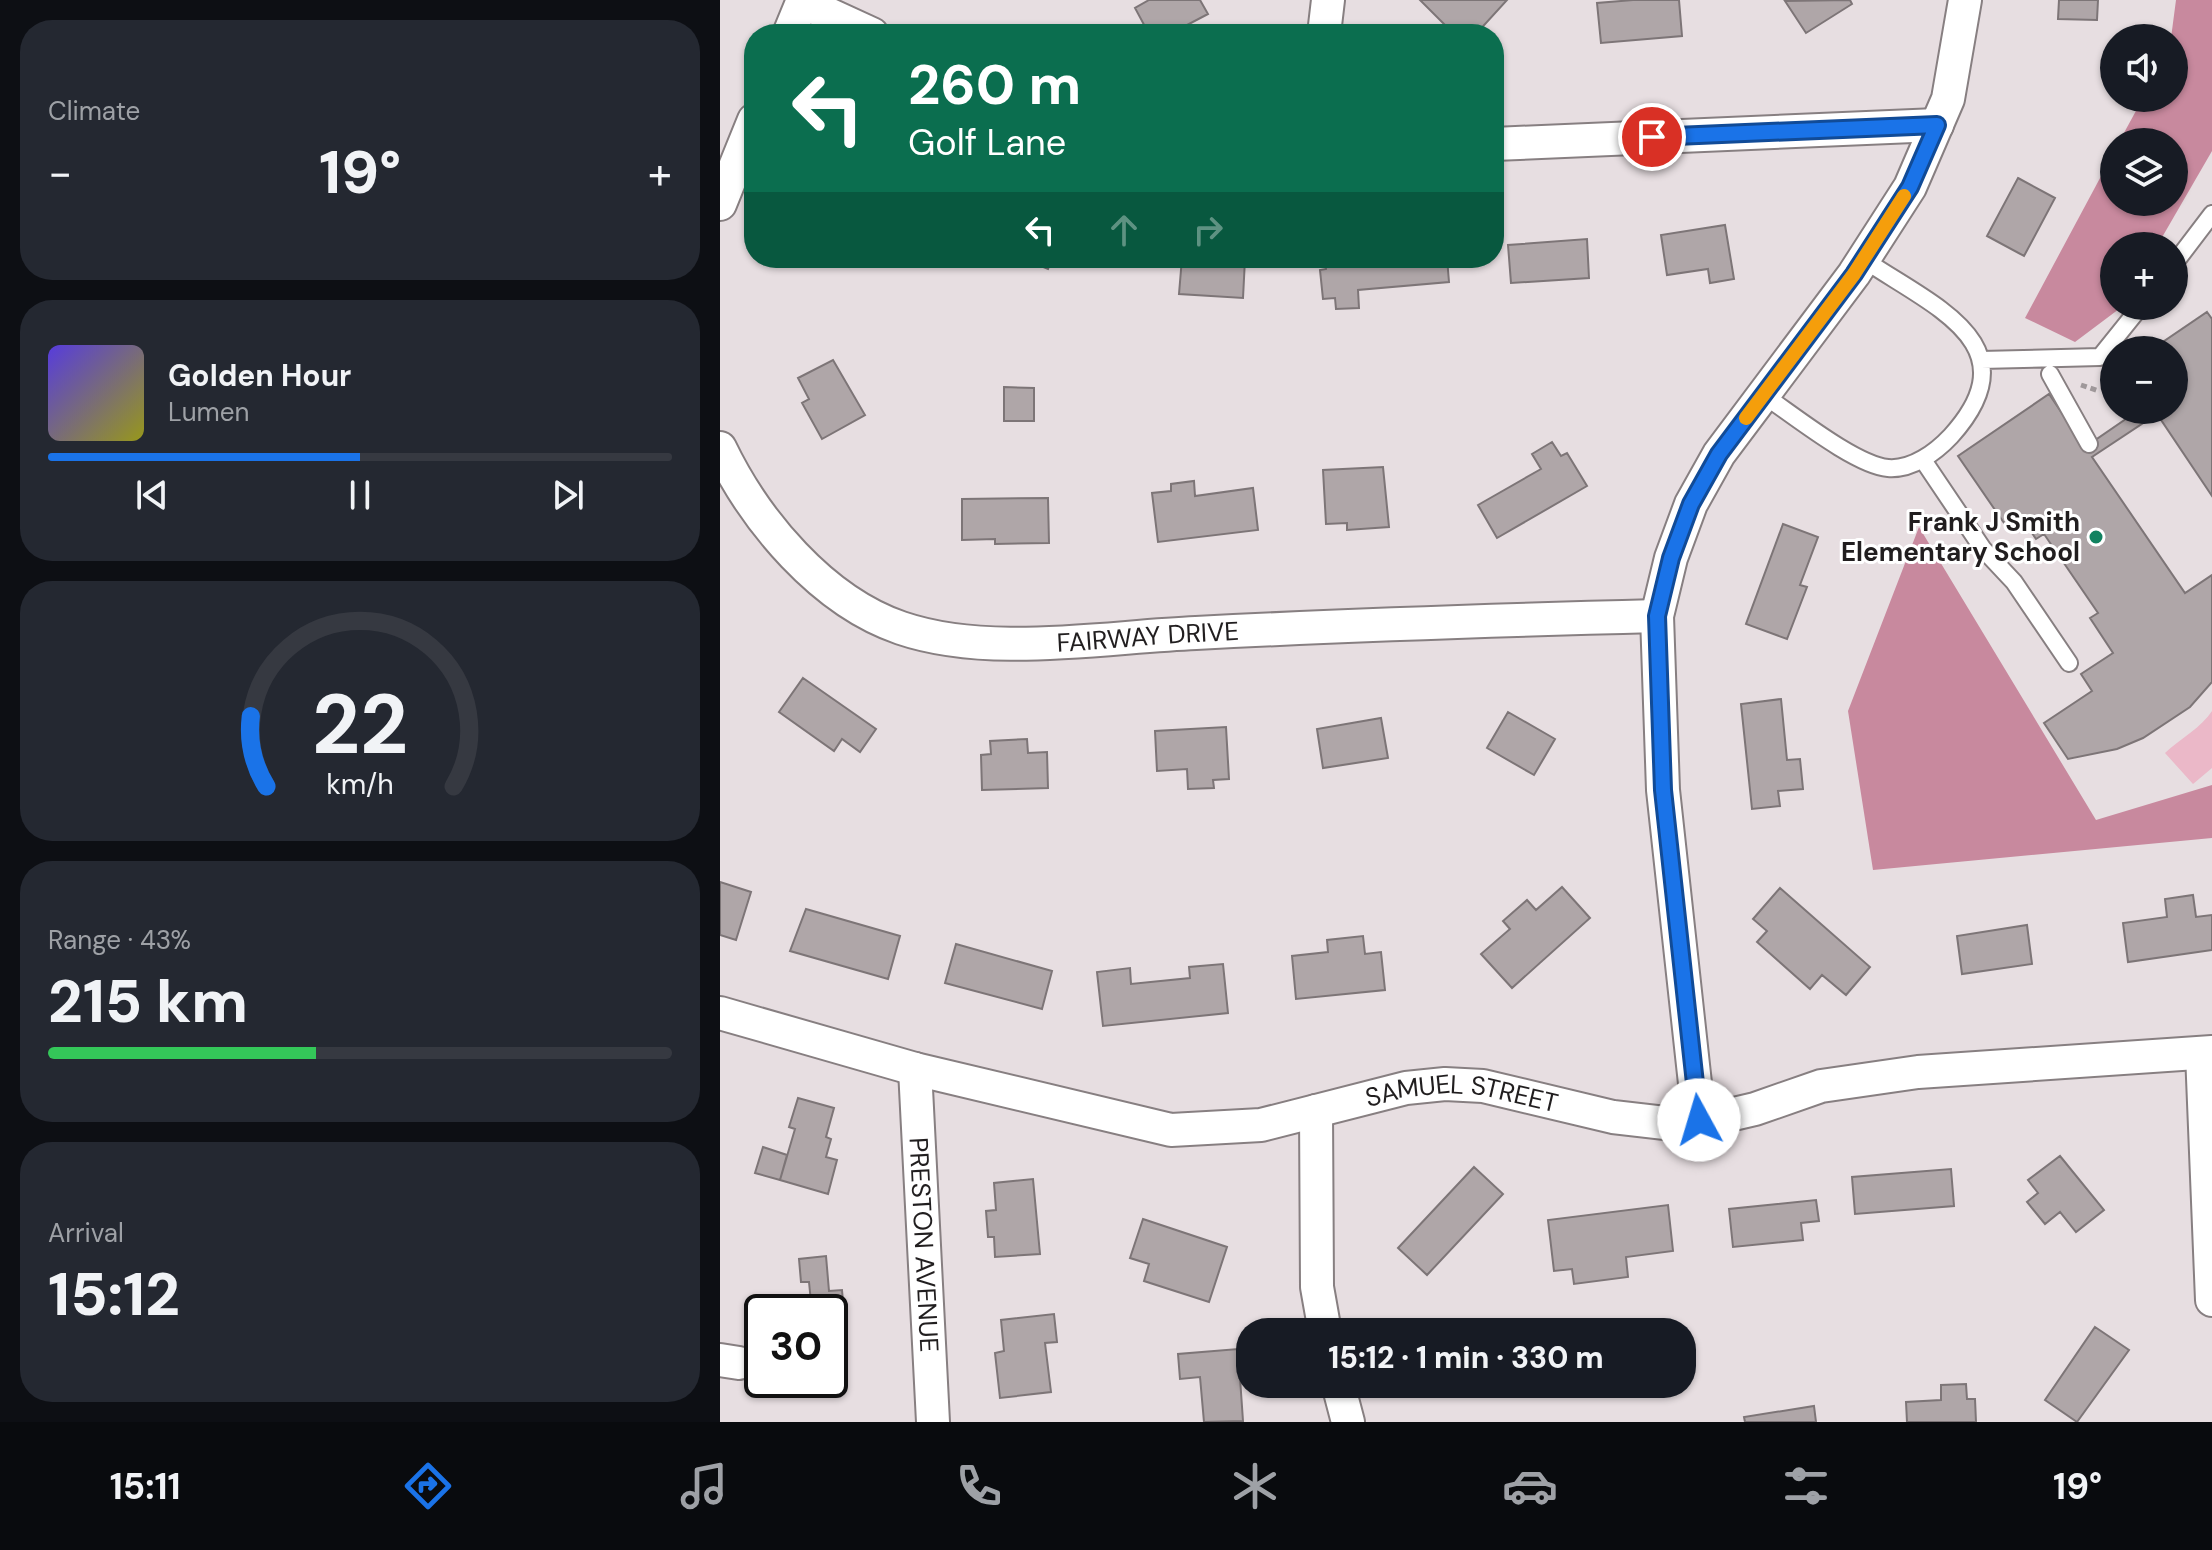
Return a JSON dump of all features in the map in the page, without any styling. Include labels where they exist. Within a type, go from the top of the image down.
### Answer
[{"type":"street","points":[[1325,24],[1328,0]]},
{"type":"street","points":[[1699,1120],[1663,790],[1657,616],[1671,558],[1691,504],[1719,454],[1863,259],[1910,187],[1948,99],[1965,0]]},
{"type":"street","points":[[793,24],[802,1],[851,24]]},
{"type":"street","points":[[1504,144],[1937,125]]},
{"type":"street","points":[[720,204],[744,145]]},
{"type":"street","name":"FAIRWAY DRIVE","points":[[720,448],[752,505],[792,551],[832,588],[886,622],[934,638],[973,643],[1411,622],[1657,616]]},
{"type":"street","name":"SAMUEL STREET","points":[[720,1013],[915,1069],[1171,1130],[1261,1125],[1406,1088],[1445,1084],[1483,1086],[1613,1117],[1665,1123],[1755,1109],[1821,1086],[1918,1072],[2207,1052]]},
{"type":"street","points":[[2207,1052],[2212,1300]]},
{"type":"street","name":"PRESTON AVENUE","points":[[915,1069],[933,1422]]},
{"type":"street","points":[[1316,1111],[1317,1287],[1323,1318]]},
{"type":"street","points":[[1342,1398],[1348,1422]]},
{"type":"lane","points":[[2188,246],[2212,214]]},
{"type":"lane","points":[[1762,394],[1867,463],[1891,469],[1923,460],[1966,419],[1979,397],[1984,370],[1978,348],[1962,326],[1863,259]]},
{"type":"lane","points":[[1981,360],[2100,357],[2130,320]]},
{"type":"lane","points":[[2050,374],[2089,444]]},
{"type":"lane","points":[[1923,460],[1983,549],[2014,582],[2069,663]]},
{"type":"path","points":[[2077,384],[2099,391]]},
{"type":"shaded area","points":[[2176,0],[2212,0],[2212,151],[2188,192],[2188,128],[2127,128],[2135,112],[2188,112],[2188,24],[2173,24]]},
{"type":"shaded area","points":[[2100,178],[2100,216],[2174,216],[2165,232],[2100,232],[2100,320],[2104,320],[2075,342],[2025,318]]},
{"type":"shaded area","points":[[1919,527],[2096,820],[2212,785],[2212,838],[1873,870],[1848,711]]},
{"type":"shaded area","points":[[2212,711],[2212,768],[2193,784],[2165,753],[2197,728]]},
{"type":"building","points":[[1149,0],[1200,0],[1208,14],[1189,24],[1144,24],[1135,8]]},
{"type":"building","points":[[1420,0],[1507,0],[1485,24],[1444,24]]},
{"type":"building","points":[[1679,0],[1682,36],[1601,43],[1597,3]]},
{"type":"building","points":[[1850,0],[1852,4],[1806,33],[1785,1]]},
{"type":"building","points":[[2059,0],[2098,0],[2097,20],[2058,19]]},
{"type":"building","points":[[2018,178],[2055,198],[2024,256],[1987,236]]},
{"type":"building","points":[[1725,225],[1734,279],[1710,283],[1708,269],[1667,275],[1661,235]]},
{"type":"building","points":[[1587,239],[1589,278],[1511,283],[1508,245]]},
{"type":"building","points":[[1181,268],[1245,268],[1243,298],[1179,294]]},
{"type":"building","points":[[1448,268],[1449,282],[1358,290],[1359,308],[1336,309],[1335,298],[1323,299],[1320,270]]},
{"type":"building","name":"Frank J Smith Elementary School","points":[[2207,312],[2212,319],[2212,496],[2164,424],[2188,424],[2188,336],[2172,336]]},
{"type":"building","points":[[833,360],[865,415],[822,439],[802,403],[809,399],[798,378]]},
{"type":"building","points":[[1004,387],[1034,388],[1034,421],[1004,421]]},
{"type":"building","name":"Frank J Smith Elementary School","points":[[2049,394],[2085,447],[2119,424],[2142,424],[2092,457],[2185,593],[2212,575],[2212,682],[2190,707],[2143,738],[2117,749],[2068,759],[2044,723],[2092,691],[2081,674],[2113,653],[2090,618],[2098,613],[2044,534],[2036,539],[2019,514],[2004,523],[1958,456]]},
{"type":"building","points":[[1552,442],[1561,456],[1567,453],[1587,486],[1497,538],[1478,505],[1541,469],[1532,454]]},
{"type":"building","points":[[1383,467],[1389,527],[1347,530],[1347,523],[1326,524],[1323,470]]},
{"type":"building","points":[[1194,481],[1195,496],[1253,488],[1258,530],[1158,542],[1152,493],[1171,491],[1171,484]]},
{"type":"building","points":[[1048,498],[1049,543],[995,544],[995,539],[962,540],[962,499]]},
{"type":"building","points":[[1783,524],[1818,537],[1800,585],[1807,587],[1787,639],[1746,624]]},
{"type":"building","points":[[803,678],[876,729],[860,752],[842,739],[834,751],[779,712]]},
{"type":"building","points":[[1781,699],[1787,760],[1800,759],[1803,789],[1778,791],[1780,806],[1752,809],[1741,704]]},
{"type":"building","points":[[1508,712],[1555,739],[1534,775],[1487,748]]},
{"type":"building","points":[[1381,718],[1388,758],[1323,768],[1317,729]]},
{"type":"building","points":[[1226,727],[1229,779],[1213,780],[1214,788],[1188,789],[1187,769],[1157,771],[1155,731]]},
{"type":"building","points":[[1027,739],[1028,753],[1047,752],[1048,788],[982,790],[981,755],[991,754],[990,741]]},
{"type":"building","points":[[720,882],[751,892],[736,940],[720,935]]},
{"type":"building","points":[[1562,887],[1590,918],[1512,988],[1481,954],[1510,929],[1503,921],[1527,900],[1536,910]]},
{"type":"building","points":[[1780,888],[1870,967],[1846,995],[1822,975],[1810,989],[1757,942],[1767,931],[1753,919]]},
{"type":"building","points":[[2193,895],[2196,917],[2212,915],[2212,950],[2128,962],[2123,923],[2167,917],[2165,899]]},
{"type":"building","points":[[806,909],[900,936],[888,979],[790,951]]},
{"type":"building","points":[[2027,925],[2032,964],[1962,974],[1957,936]]},
{"type":"building","points":[[1363,936],[1365,954],[1381,952],[1385,990],[1296,999],[1292,956],[1328,952],[1327,940]]},
{"type":"building","points":[[956,944],[1052,971],[1042,1009],[945,983]]},
{"type":"building","points":[[1223,964],[1228,1013],[1103,1026],[1097,972],[1130,968],[1131,984],[1190,978],[1189,967]]},
{"type":"building","points":[[798,1098],[834,1108],[826,1137],[831,1139],[826,1157],[837,1160],[828,1194],[780,1180],[795,1129],[789,1127]]},
{"type":"building","points":[[763,1147],[787,1155],[780,1180],[755,1173]]},
{"type":"building","points":[[2060,1156],[2104,1210],[2076,1232],[2060,1212],[2045,1224],[2027,1202],[2038,1193],[2028,1180]]},
{"type":"building","points":[[1474,1167],[1503,1194],[1427,1275],[1398,1248]]},
{"type":"building","points":[[1951,1169],[1954,1206],[1855,1214],[1852,1177]]},
{"type":"building","points":[[1033,1179],[1040,1254],[995,1257],[994,1237],[988,1237],[986,1211],[996,1210],[994,1183]]},
{"type":"building","points":[[1816,1200],[1819,1221],[1801,1223],[1803,1240],[1733,1247],[1729,1209]]},
{"type":"building","points":[[1668,1205],[1673,1251],[1626,1257],[1628,1277],[1574,1284],[1572,1269],[1554,1271],[1548,1220]]},
{"type":"building","points":[[1143,1219],[1227,1247],[1209,1302],[1144,1281],[1149,1264],[1130,1258]]},
{"type":"building","points":[[826,1256],[829,1291],[842,1290],[842,1294],[810,1294],[809,1282],[801,1282],[799,1259]]},
{"type":"building","points":[[1054,1314],[1057,1342],[1045,1343],[1051,1392],[1000,1398],[995,1353],[1004,1351],[1001,1320]]},
{"type":"building","points":[[2095,1327],[2129,1350],[2077,1422],[2045,1400]]},
{"type":"building","points":[[1236,1349],[1236,1398],[1241,1398],[1243,1421],[1204,1422],[1200,1377],[1180,1379],[1178,1354]]},
{"type":"building","points":[[1966,1384],[1967,1399],[1975,1399],[1976,1422],[1907,1422],[1906,1402],[1941,1400],[1941,1385]]},
{"type":"building","points":[[1814,1406],[1816,1422],[1745,1422],[1744,1417]]},
{"type":"slow traffic","points":[[1746,418],[1854,274],[1904,196]]},
{"type":"place","name":"Frank J Smith Elementary School","points":[[2096,537]]},
{"type":"route","points":[[1652,137],[1937,125],[1910,187],[1854,274],[1719,454],[1691,504],[1671,558],[1657,616],[1663,790],[1699,1120]]}]
